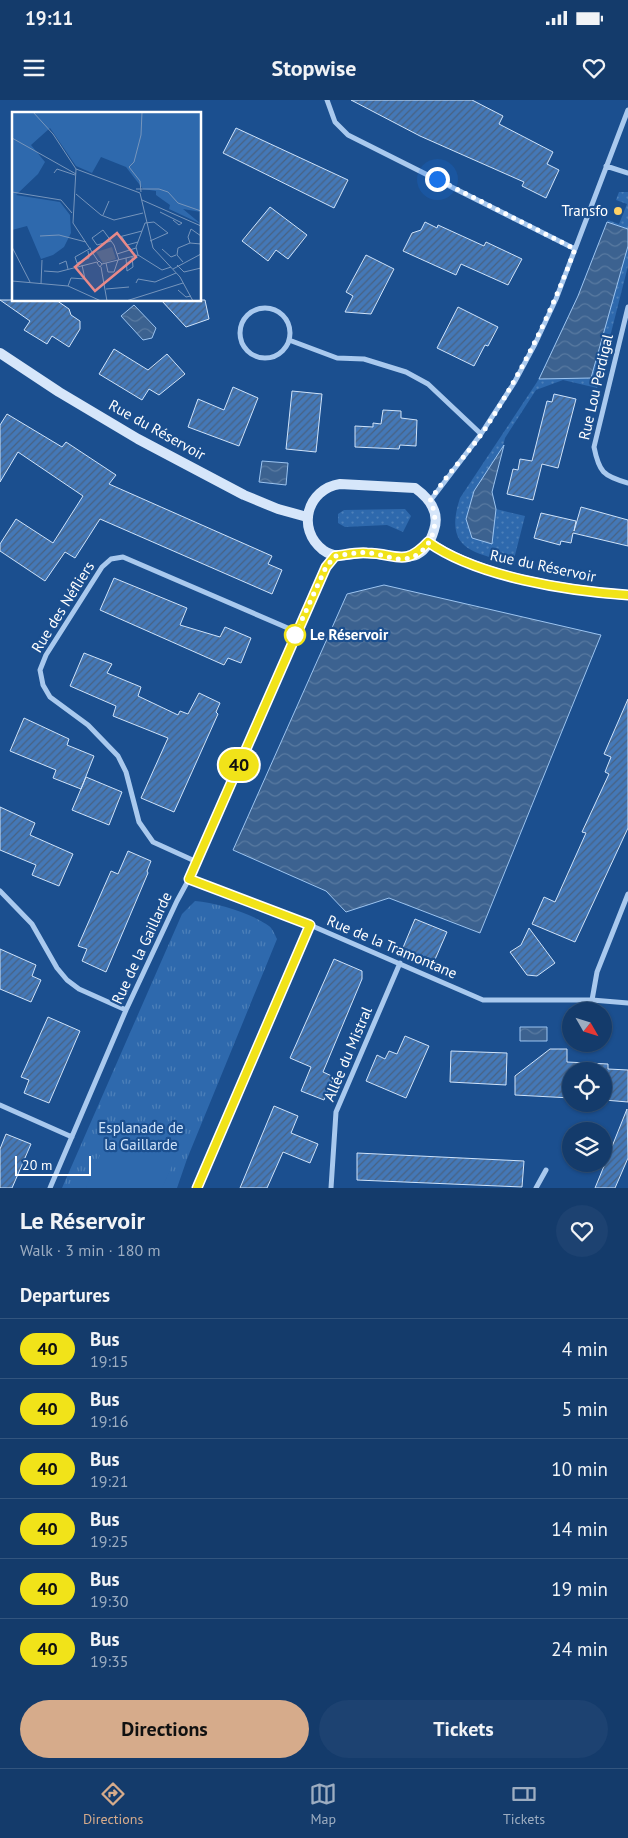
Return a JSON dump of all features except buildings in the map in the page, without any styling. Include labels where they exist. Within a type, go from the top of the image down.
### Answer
[{"type":"street","points":[[327,100],[335,122],[348,135],[575,249]]},
{"type":"street","points":[[430,501],[481,434],[514,383],[535,344],[556,299],[628,110]]},
{"type":"street","points":[[606,166],[628,173]]},
{"type":"street","points":[[270,308],[284,316],[290,332],[289,340],[279,353],[264,358],[256,356],[243,346],[240,330],[242,322],[254,310],[270,308]]},
{"type":"street","name":"Rue Lou Perdigal","points":[[628,308],[594,447],[598,466],[610,478],[628,483]]},
{"type":"street","points":[[289,340],[337,358],[364,359],[406,372],[428,384],[481,434]]},
{"type":"street","name":"Rue du Réservoir","points":[[0,352],[59,392],[138,439],[244,495],[278,509],[307,517]]},
{"type":"street","points":[[340,484],[406,486],[415,488],[430,501],[435,510],[436,520],[428,542],[418,553],[405,559],[369,552],[335,556],[322,549],[313,538],[307,517],[318,494],[329,486],[340,484]]},
{"type":"street","name":"Rue du Réservoir","points":[[428,542],[448,555],[481,568],[580,592],[628,595]]},
{"type":"street","name":"Rue de la Gaillarde","points":[[50,1188],[126,1010],[176,901],[189,879],[326,567],[335,556]]},
{"type":"street","name":"Rue des Néfliers","points":[[196,862],[153,842],[139,822],[126,772],[118,756],[107,742],[88,725],[50,697],[43,685],[40,670],[46,655],[102,567],[111,559],[123,557],[134,560],[297,632]]},
{"type":"street","name":"Rue de la Tramontane","points":[[189,879],[310,925],[483,1000],[592,1000],[628,1003]]},
{"type":"street","points":[[0,891],[32,924],[57,968],[67,980],[79,989],[126,1010]]},
{"type":"street","points":[[592,1000],[597,972],[628,894]]},
{"type":"street","points":[[197,1188],[310,925]]},
{"type":"street","name":"Allée du Mistral","points":[[331,1188],[336,1112],[400,963]]},
{"type":"street","points":[[0,1105],[72,1137]]},
{"type":"street","points":[[536,1188],[546,1170]]},
{"type":"green space","points":[[619,192],[628,192],[628,266],[597,388],[563,380],[536,390],[505,438],[492,492],[496,509],[525,516],[513,563],[475,552],[459,539],[456,529],[456,515],[460,498],[537,382],[578,296],[608,220],[619,224],[627,204],[616,200]]},
{"type":"green space","points":[[405,509],[411,516],[403,532],[387,525],[345,527],[338,523],[338,514],[344,510]]},
{"type":"green space","name":"Esplanade de la Gaillarde","points":[[195,901],[223,906],[262,921],[270,927],[277,939],[187,1159],[177,1188],[62,1188],[182,914]]},
{"type":"green space","points":[[114,1122],[179,1150],[162,1188],[86,1188]]},
{"type":"water","points":[[607,222],[628,229],[628,246],[591,378],[539,379],[578,296]]},
{"type":"water","points":[[134,305],[156,328],[152,338],[143,340],[121,316]]},
{"type":"water","points":[[504,445],[492,492],[496,509],[492,544],[472,538],[466,519],[474,491]]},
{"type":"water","points":[[262,461],[288,463],[286,485],[259,482]]},
{"type":"water","points":[[384,585],[601,635],[480,933],[389,898],[346,912],[326,891],[233,850],[347,594]]},
{"type":"water","points":[[520,1027],[547,1027],[547,1041],[520,1041]]},
{"type":"bus line","name":"40","points":[[197,1188],[310,925],[189,879],[326,567],[335,556],[358,553],[369,552],[405,559],[418,553],[428,542],[448,555],[481,568],[580,592],[628,595]]},
{"type":"place","name":"Transfo","points":[[618,211]]},
{"type":"place","name":"Le Réservoir","points":[[295,635]]},
{"type":"route","points":[[295,635],[326,567],[335,556],[369,552],[405,559],[418,553],[428,542],[434,530],[436,520],[435,510],[430,501],[481,434],[514,383],[556,299],[575,249],[437,179]]}]
